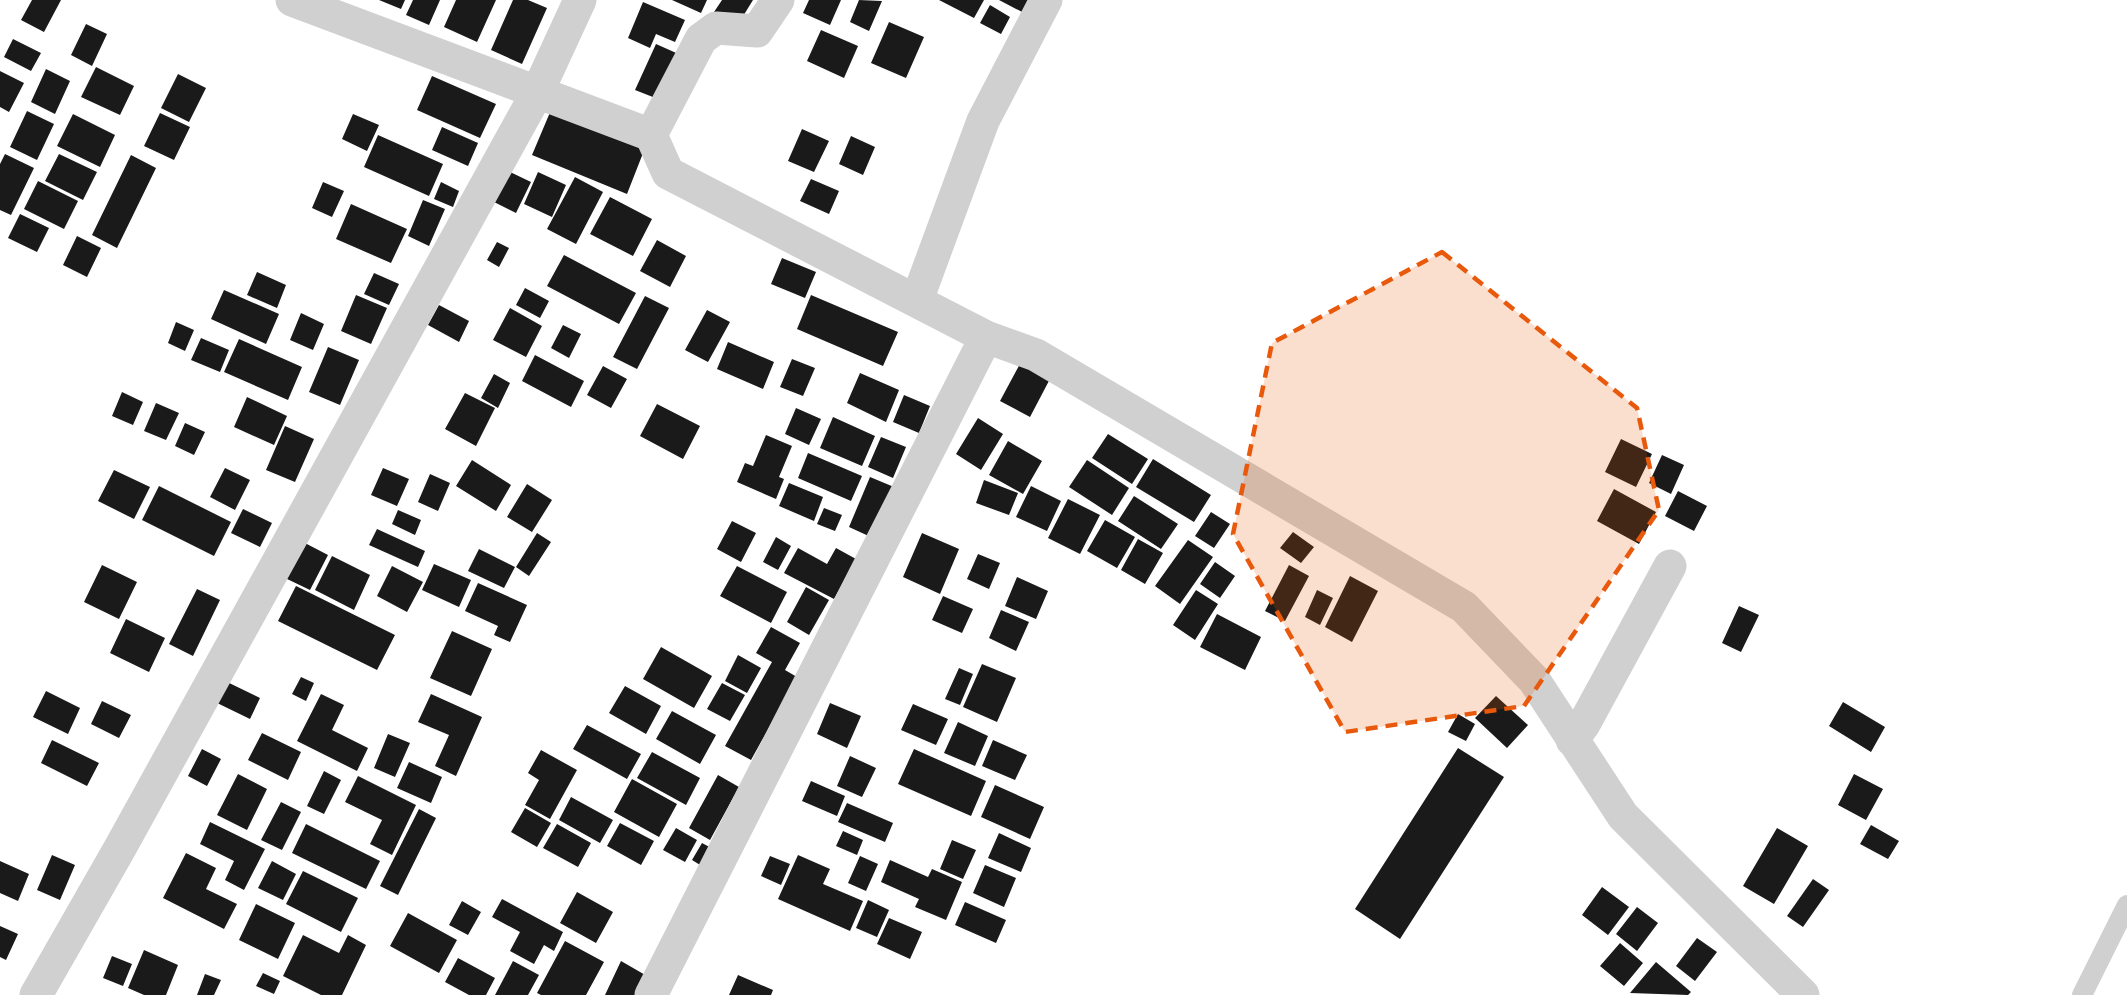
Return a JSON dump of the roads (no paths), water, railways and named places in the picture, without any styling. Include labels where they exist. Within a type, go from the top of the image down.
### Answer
[{"type":"street","points":[[292,0],[651,135],[668,173],[986,337],[1036,355],[1464,607],[1533,680],[1577,732],[1623,816],[1803,995]]},
{"type":"street","points":[[36,995],[120,848],[537,91],[580,0]]},
{"type":"street","points":[[651,135],[701,39],[716,28],[757,31],[778,0]]},
{"type":"street","points":[[917,300],[983,121],[1046,0]]},
{"type":"street","points":[[651,995],[986,337]]},
{"type":"street","points":[[1577,732],[1670,566]]},
{"type":"lane","points":[[2082,995],[2127,905]]}]
